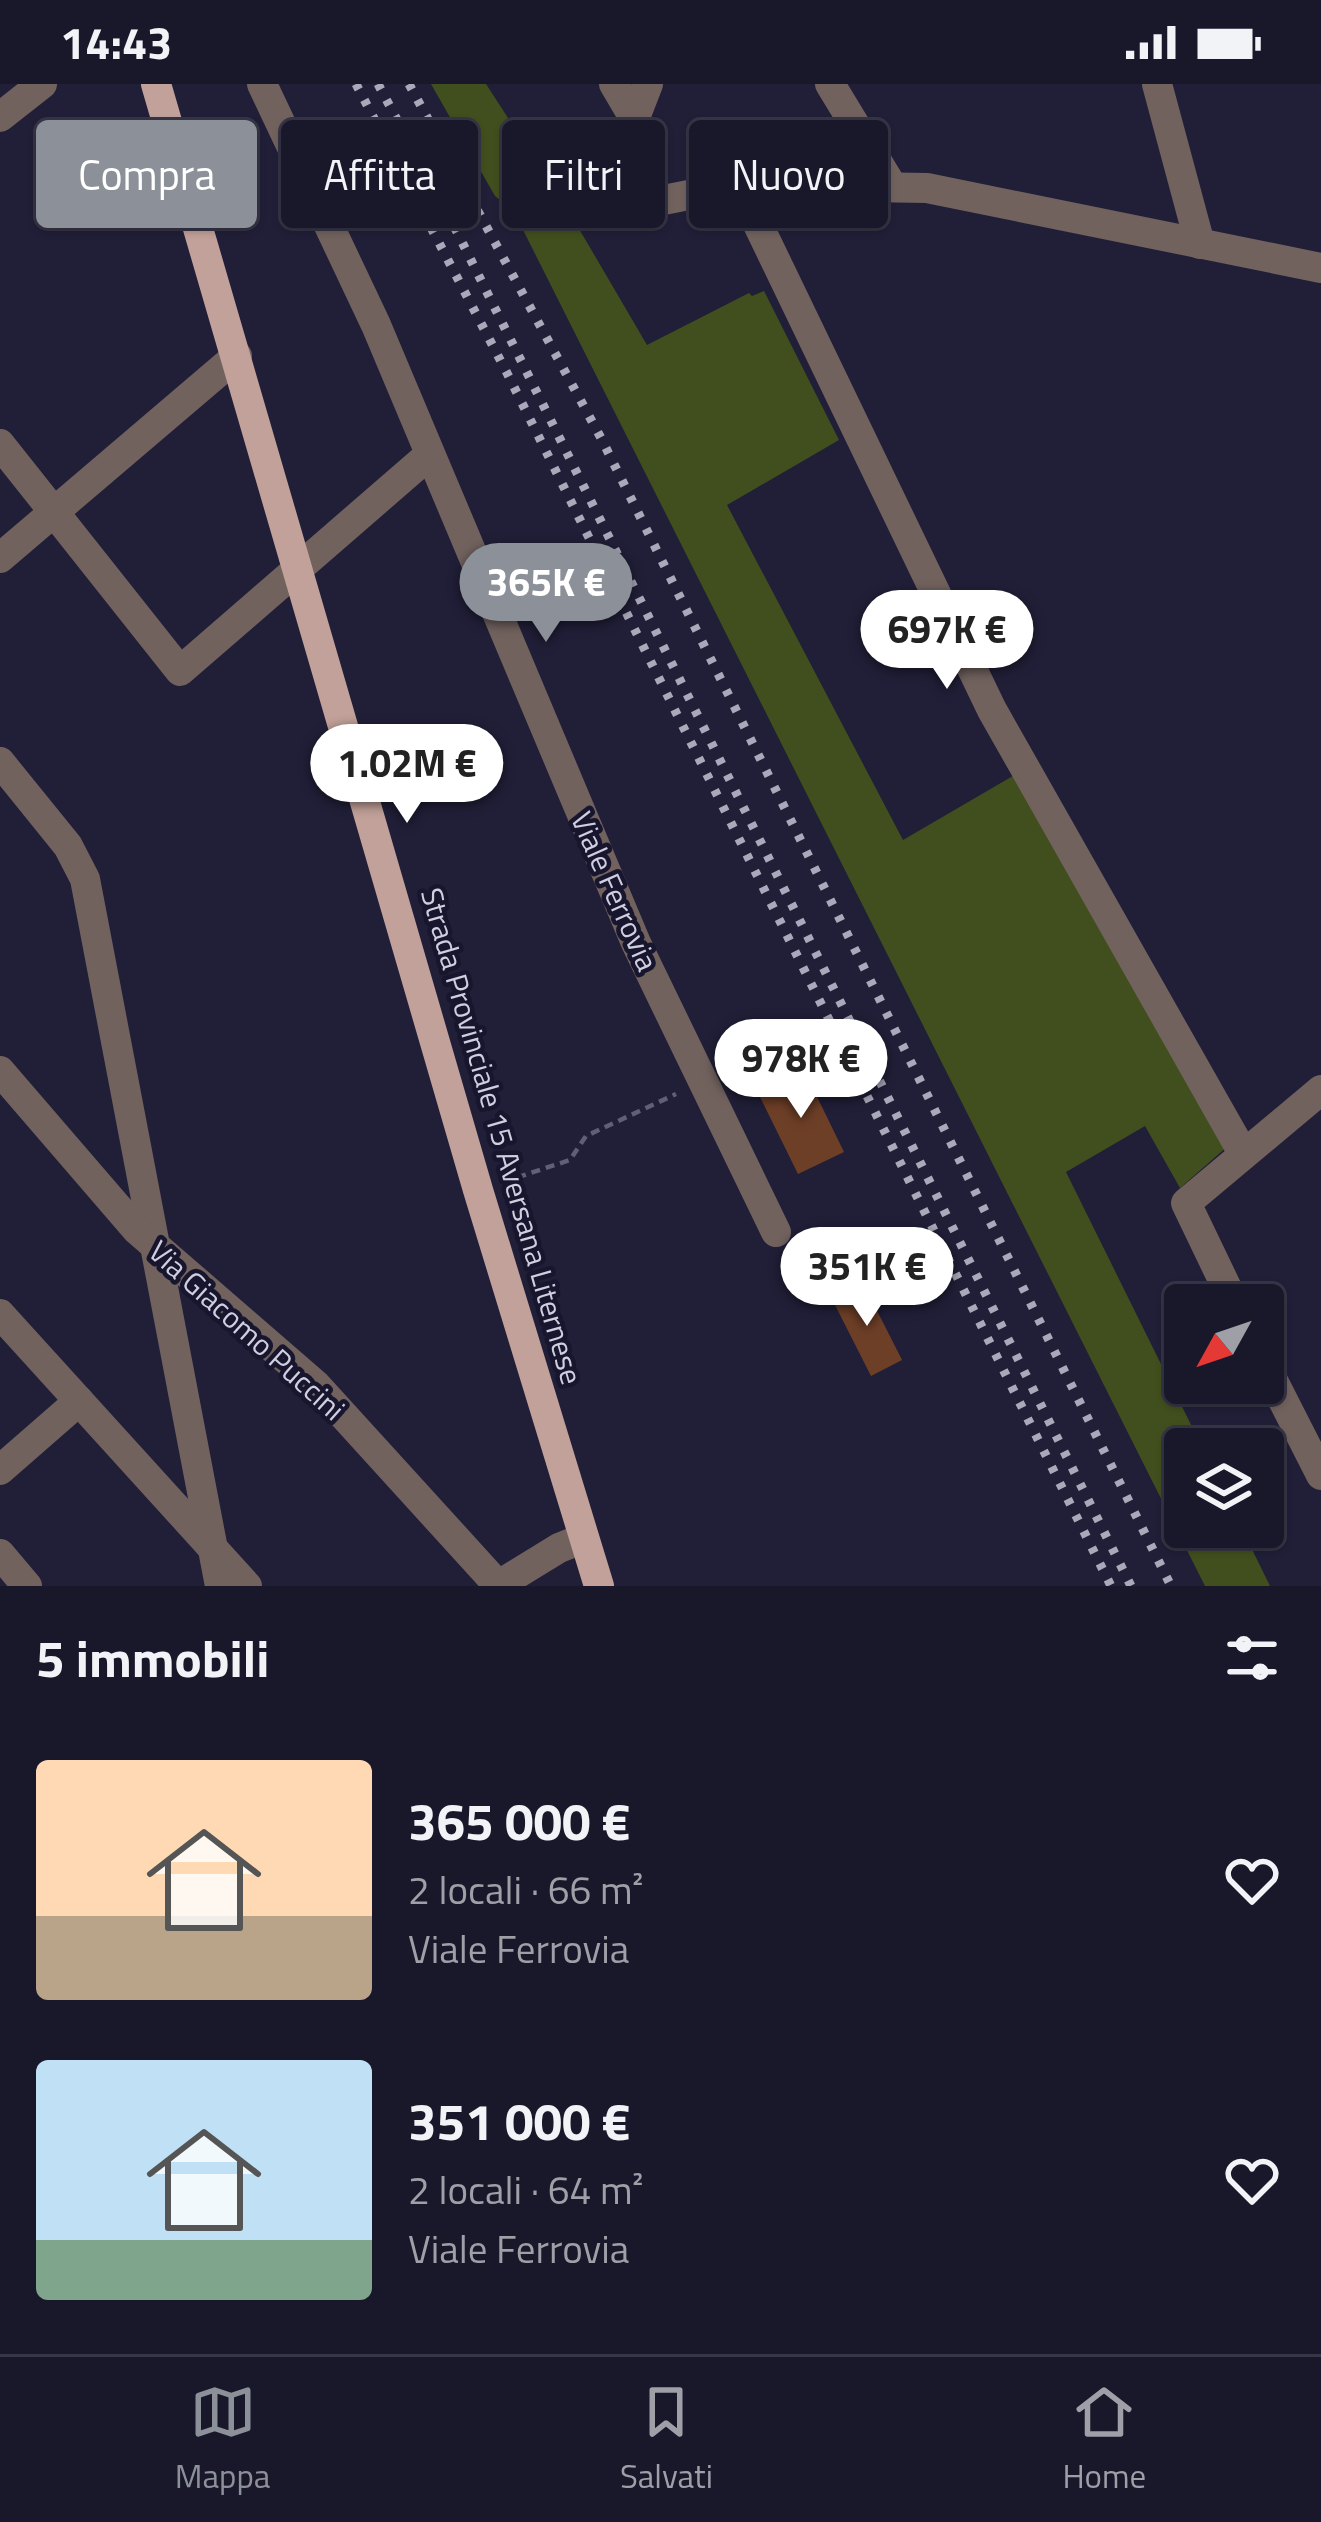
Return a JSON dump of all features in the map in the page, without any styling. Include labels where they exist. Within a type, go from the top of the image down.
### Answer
[{"type":"main road","name":"Strada Provinciale 15 Aversana Liternese","points":[[156,84],[478,1190],[599,1586]]},
{"type":"street","points":[[0,117],[42,84]]},
{"type":"street","name":"Viale Ferrovia","points":[[262,84],[376,325],[637,944],[776,1232]]},
{"type":"street","points":[[614,84],[634,118]]},
{"type":"street","points":[[648,84],[598,213],[689,195]]},
{"type":"street","points":[[830,84],[892,186]]},
{"type":"street","points":[[1157,84],[1200,244]]},
{"type":"street","points":[[888,186],[928,188],[1321,268]]},
{"type":"street","points":[[760,228],[992,710],[1243,1153]]},
{"type":"street","points":[[0,558],[237,356]]},
{"type":"street","points":[[0,445],[180,671],[429,454]]},
{"type":"street","points":[[0,762],[68,846],[85,879],[220,1586]]},
{"type":"street","name":"Via Giacomo Puccini","points":[[0,1071],[158,1251],[316,1385],[497,1586]]},
{"type":"street","points":[[1224,1284],[1186,1203],[1321,1090]]},
{"type":"street","points":[[0,1315],[247,1586]]},
{"type":"street","points":[[0,1470],[79,1401]]},
{"type":"street","points":[[1284,1402],[1321,1475]]},
{"type":"street","points":[[497,1586],[584,1538]]},
{"type":"street","points":[[0,1555],[27,1586]]},
{"type":"path","points":[[478,1190],[571,1160],[586,1136],[704,1082]]},
{"type":"green space","points":[[431,84],[486,84],[509,120],[502,120],[502,201],[478,166],[478,120],[452,120]]},
{"type":"green space","points":[[522,228],[579,228],[647,345],[749,293],[764,291],[839,440],[727,505],[903,840],[1018,773],[1229,1145],[1180,1188],[1145,1126],[1066,1172],[1164,1370],[1164,1404],[1181,1404],[1193,1428],[1164,1428],[1164,1504]]},
{"type":"green space","points":[[1186,1548],[1251,1548],[1270,1586],[1205,1586]]},
{"type":"building","points":[[803,1068],[844,1152],[798,1174],[757,1091]]},
{"type":"building","points":[[863,1283],[902,1360],[871,1376],[832,1299]]},
{"type":"railway","points":[[356,84],[507,373],[1111,1586]]},
{"type":"railway","points":[[378,84],[458,234],[1131,1586]]},
{"type":"railway","points":[[409,84],[601,438],[1171,1586]]}]
